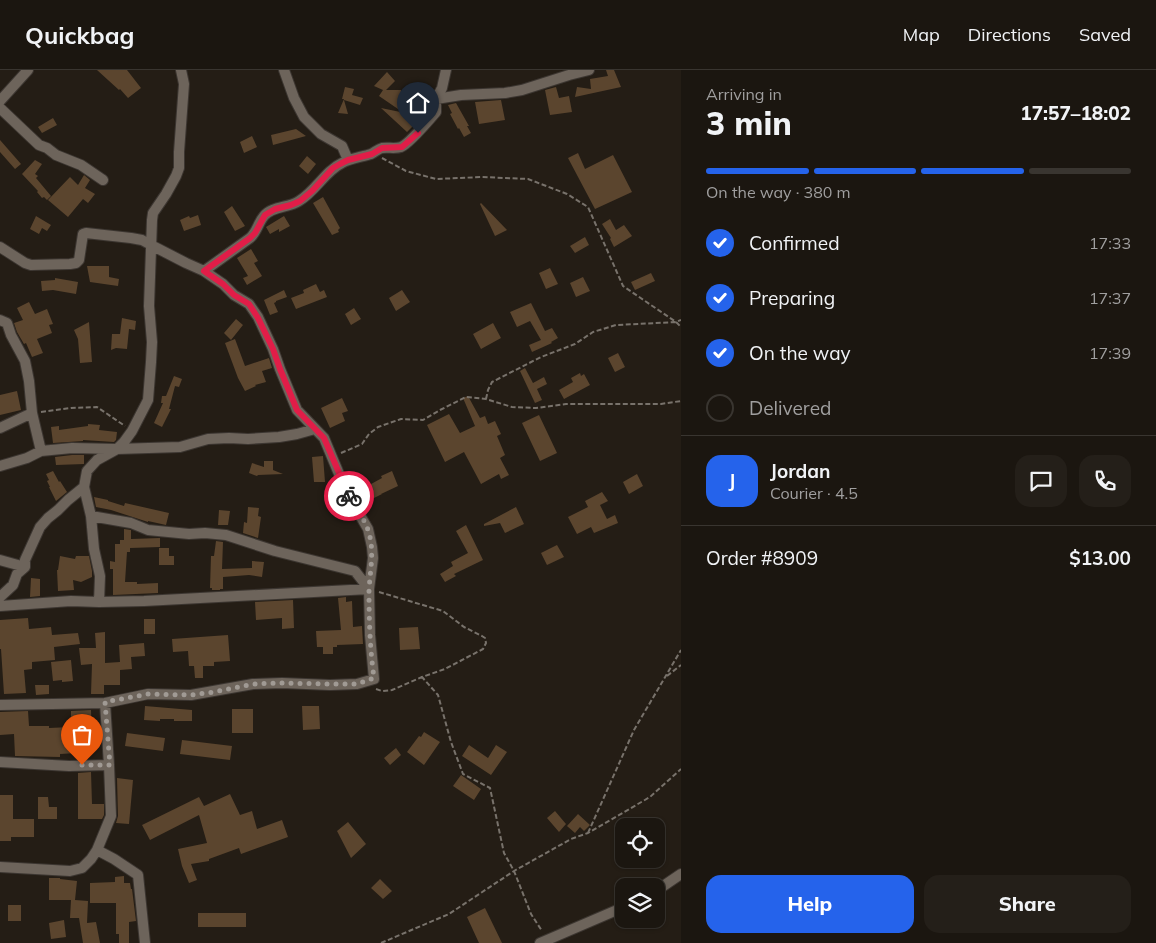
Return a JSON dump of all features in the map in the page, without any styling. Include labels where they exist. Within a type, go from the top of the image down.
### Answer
[{"type":"street","points":[[0,101],[28,70]]},
{"type":"street","points":[[99,602],[100,576],[94,549],[91,516],[84,486],[87,471],[97,460],[117,449],[124,442],[148,400],[152,349],[150,306],[153,213],[169,190],[179,168],[184,84],[181,70]]},
{"type":"street","points":[[284,70],[294,98],[304,117],[321,134],[342,146],[348,160]]},
{"type":"street","points":[[204,271],[250,238],[265,215],[275,209],[300,201],[333,168],[348,160],[372,154],[382,148],[402,147],[418,133],[436,112],[436,99],[442,88],[446,70]]},
{"type":"street","points":[[436,99],[522,90],[589,70]]},
{"type":"street","points":[[0,108],[40,145],[80,165],[103,180]]},
{"type":"street","points":[[0,247],[30,264],[76,263],[81,256],[83,234],[142,240],[204,271],[223,284],[234,295],[249,304],[273,349],[297,410],[324,438],[347,493],[368,529],[372,547],[369,589],[370,642],[374,678],[357,684],[253,684],[191,695],[148,694],[105,702],[0,706]]},
{"type":"street","points":[[0,320],[7,323],[25,361],[32,413],[41,451]]},
{"type":"street","points":[[0,428],[32,413]]},
{"type":"street","points":[[0,466],[27,458],[41,451],[72,448],[180,447],[208,439],[279,437],[315,428]]},
{"type":"street","points":[[0,597],[13,585],[17,574],[25,567],[25,560],[40,527],[84,486]]},
{"type":"street","points":[[91,516],[131,522],[148,530],[226,535],[276,551],[355,571],[369,589]]},
{"type":"street","points":[[0,560],[25,567]]},
{"type":"street","points":[[0,606],[71,601],[153,601],[369,589]]},
{"type":"street","points":[[0,867],[70,871],[82,868],[97,850],[111,816],[110,765],[105,702]]},
{"type":"street","points":[[0,762],[69,766],[110,765]]},
{"type":"street","points":[[97,850],[138,875],[145,943]]},
{"type":"street","points":[[665,885],[681,874]]},
{"type":"street","points":[[544,941],[615,911]]},
{"type":"path","points":[[372,154],[406,171],[436,180],[482,177],[528,179],[568,194],[588,207],[623,286],[681,327]]},
{"type":"path","points":[[486,399],[492,382],[541,357],[575,344],[593,332],[616,325],[676,322],[681,320]]},
{"type":"path","points":[[332,457],[362,444],[369,434],[378,428],[401,420],[423,420],[466,397],[486,399],[512,407],[536,408],[566,404],[661,404],[681,401]]},
{"type":"path","points":[[32,413],[97,407],[132,431]]},
{"type":"path","points":[[369,589],[444,611],[464,627],[485,638],[486,643],[483,649],[445,669],[392,690],[382,691],[374,688],[374,678]]},
{"type":"path","points":[[588,833],[634,730],[681,650]]},
{"type":"path","points":[[665,677],[681,665]]},
{"type":"path","points":[[422,677],[438,695],[451,742],[463,774],[490,788],[504,853],[514,871],[544,941]]},
{"type":"path","points":[[381,943],[449,914],[514,871],[571,839],[588,833],[650,797],[681,769]]},
{"type":"building","points":[[97,70],[127,70],[141,88],[128,98]]},
{"type":"building","points":[[606,70],[614,70],[621,87],[575,97],[577,87],[591,89],[590,79],[608,76]]},
{"type":"building","points":[[387,72],[395,81],[386,90],[401,90],[401,94],[408,101],[401,109],[398,109],[379,96],[383,90],[374,86]]},
{"type":"building","points":[[345,87],[354,89],[352,95],[363,98],[360,105],[344,100],[348,114],[338,113],[344,99],[342,99]]},
{"type":"building","points":[[556,87],[559,98],[569,96],[572,112],[550,115],[545,90]]},
{"type":"building","points":[[501,100],[505,120],[479,124],[475,102]]},
{"type":"building","points":[[456,103],[471,133],[464,137],[450,114],[452,113],[448,105]]},
{"type":"building","points":[[381,108],[410,114],[418,121],[407,132]]},
{"type":"building","points":[[53,118],[57,125],[42,133],[38,127]]},
{"type":"building","points":[[296,129],[306,136],[273,145],[271,135]]},
{"type":"building","points":[[252,136],[257,147],[244,153],[240,142]]},
{"type":"building","points":[[0,140],[21,164],[15,169],[0,152]]},
{"type":"building","points":[[578,153],[585,169],[613,155],[632,192],[595,209],[568,158]]},
{"type":"building","points":[[307,156],[316,164],[308,174],[299,166]]},
{"type":"building","points":[[35,160],[42,164],[35,174],[38,176],[36,178],[51,196],[47,200],[44,197],[42,198],[22,174]]},
{"type":"building","points":[[84,175],[90,180],[85,188],[95,194],[88,203],[83,199],[68,217],[48,200],[70,177],[78,185]]},
{"type":"building","points":[[323,197],[340,228],[339,232],[332,235],[313,203]]},
{"type":"building","points":[[481,203],[507,230],[495,236]]},
{"type":"building","points":[[232,206],[245,226],[235,231],[224,212]]},
{"type":"building","points":[[198,215],[201,225],[184,231],[180,220]]},
{"type":"building","points":[[36,216],[51,225],[47,231],[42,228],[39,234],[30,229]]},
{"type":"building","points":[[284,216],[290,226],[270,234],[266,227]]},
{"type":"building","points":[[610,219],[616,230],[624,225],[632,236],[614,247],[611,238],[602,224]]},
{"type":"building","points":[[585,237],[589,245],[575,253],[570,246]]},
{"type":"building","points":[[251,249],[258,261],[254,263],[262,276],[247,285],[243,278],[248,276],[237,258]]},
{"type":"building","points":[[87,266],[109,266],[109,277],[119,279],[118,286],[90,282]]},
{"type":"building","points":[[550,268],[558,284],[546,289],[539,273]]},
{"type":"building","points":[[651,273],[655,281],[635,290],[631,282]]},
{"type":"building","points":[[583,277],[590,291],[576,297],[570,283]]},
{"type":"building","points":[[55,278],[78,282],[76,294],[53,290],[42,291],[41,281],[55,280]]},
{"type":"building","points":[[316,284],[320,292],[324,290],[327,297],[296,309],[291,298],[304,293],[303,290]]},
{"type":"building","points":[[284,290],[287,297],[274,303],[278,312],[270,315],[264,300]]},
{"type":"building","points":[[402,290],[410,302],[396,311],[389,298]]},
{"type":"building","points":[[29,302],[35,314],[47,309],[53,324],[49,325],[52,333],[37,339],[43,353],[32,357],[26,343],[24,344],[17,332],[14,323],[23,320],[17,308]]},
{"type":"building","points":[[531,303],[545,331],[552,328],[558,338],[552,343],[532,352],[529,345],[541,340],[530,321],[517,327],[510,312]]},
{"type":"building","points":[[354,308],[361,319],[351,325],[345,314]]},
{"type":"building","points":[[122,318],[136,321],[135,330],[129,329],[127,349],[116,348],[111,350],[112,334],[120,334]]},
{"type":"building","points":[[236,319],[243,325],[231,340],[224,333]]},
{"type":"building","points":[[89,322],[92,362],[80,363],[78,339],[74,330]]},
{"type":"building","points":[[493,323],[501,338],[481,349],[473,334]]},
{"type":"building","points":[[235,339],[245,366],[269,358],[272,368],[262,371],[266,382],[255,385],[245,391],[225,343]]},
{"type":"building","points":[[618,353],[625,367],[615,372],[608,358]]},
{"type":"building","points":[[525,368],[533,383],[544,377],[547,384],[537,389],[542,400],[535,403],[520,371]]},
{"type":"building","points":[[580,373],[581,376],[584,374],[590,385],[564,399],[559,390],[573,382],[571,378]]},
{"type":"building","points":[[174,376],[182,379],[179,387],[175,386],[169,409],[171,409],[162,427],[154,423],[163,403],[161,403],[162,396],[166,396]]},
{"type":"building","points":[[17,391],[21,410],[0,415],[0,395]]},
{"type":"building","points":[[468,396],[480,418],[485,416],[488,424],[495,421],[501,434],[497,436],[505,455],[500,458],[509,475],[501,479],[499,474],[481,484],[464,452],[445,462],[427,425],[449,414],[460,433],[475,426],[463,398]]},
{"type":"building","points":[[342,398],[348,411],[342,413],[345,421],[330,428],[321,408]]},
{"type":"building","points":[[539,415],[557,453],[540,461],[522,423]]},
{"type":"building","points":[[88,424],[100,425],[99,430],[117,432],[116,440],[114,442],[83,440],[53,443],[51,427],[59,426],[59,430],[88,426]]},
{"type":"building","points":[[84,455],[84,464],[56,465],[55,457]]},
{"type":"building","points":[[323,456],[325,482],[314,482],[312,457]]},
{"type":"building","points":[[264,461],[273,461],[273,470],[283,474],[257,476],[249,473],[252,463],[264,467]]},
{"type":"building","points":[[53,471],[67,492],[56,501],[49,487],[47,481],[49,480],[46,474]]},
{"type":"building","points":[[392,471],[398,486],[368,501],[362,489]]},
{"type":"building","points":[[637,474],[643,486],[629,494],[623,482]]},
{"type":"building","points":[[602,492],[608,501],[600,505],[607,519],[615,515],[618,523],[594,533],[591,527],[577,534],[568,517],[588,507],[585,501]]},
{"type":"building","points":[[94,497],[124,506],[125,503],[169,513],[166,525],[148,522],[96,507]]},
{"type":"building","points":[[248,507],[259,508],[258,516],[261,517],[258,538],[243,533],[244,522],[247,523]]},
{"type":"building","points":[[516,507],[524,524],[505,533],[500,523],[484,526],[484,524]]},
{"type":"building","points":[[219,510],[230,511],[228,525],[218,525]]},
{"type":"building","points":[[466,525],[483,560],[454,574],[456,576],[445,582],[440,574],[453,566],[451,562],[468,553],[456,531]]},
{"type":"building","points":[[124,529],[131,530],[131,539],[160,538],[160,547],[130,548],[130,552],[127,552],[125,582],[137,582],[137,584],[158,583],[158,593],[113,595],[113,569],[110,569],[110,561],[115,562],[115,544],[120,544],[120,540],[124,540]]},
{"type":"building","points":[[216,541],[223,542],[222,569],[252,568],[252,561],[264,562],[262,577],[249,575],[223,577],[223,589],[212,590],[210,588],[211,556],[214,556]]},
{"type":"building","points":[[557,545],[564,557],[547,565],[541,553]]},
{"type":"building","points":[[159,548],[169,548],[169,556],[174,556],[174,565],[159,565]]},
{"type":"building","points":[[60,556],[75,559],[76,556],[89,556],[92,577],[81,582],[73,580],[74,590],[58,591],[57,570]]},
{"type":"building","points":[[31,578],[40,579],[40,596],[30,597]]},
{"type":"building","points":[[346,597],[346,602],[352,601],[353,627],[362,626],[363,644],[337,645],[337,647],[333,647],[333,654],[323,654],[323,647],[317,647],[316,631],[341,630],[338,598]]},
{"type":"building","points":[[293,600],[294,628],[282,629],[282,618],[256,620],[255,602]]},
{"type":"building","points":[[28,618],[29,629],[51,627],[52,635],[78,633],[80,644],[54,647],[55,660],[32,662],[32,669],[24,670],[26,693],[4,694],[0,649],[0,620]]},
{"type":"building","points":[[144,619],[155,619],[155,634],[144,634]]},
{"type":"building","points":[[418,627],[420,649],[400,650],[399,628]]},
{"type":"building","points":[[105,632],[105,663],[120,662],[119,645],[144,643],[145,656],[131,657],[132,669],[120,670],[120,685],[104,685],[104,694],[91,694],[92,664],[81,665],[79,648],[96,648],[95,633]]},
{"type":"building","points":[[228,635],[230,661],[214,662],[214,666],[203,666],[203,678],[195,678],[194,666],[189,666],[188,651],[173,652],[172,639]]},
{"type":"building","points":[[71,660],[73,681],[53,681],[51,662]]},
{"type":"building","points":[[35,685],[49,685],[49,694],[36,695]]},
{"type":"building","points":[[145,706],[192,710],[192,721],[174,721],[174,719],[160,719],[160,721],[144,720]]},
{"type":"building","points":[[302,706],[319,706],[320,729],[303,730]]},
{"type":"building","points":[[232,709],[253,709],[253,733],[232,733]]},
{"type":"building","points":[[91,710],[92,739],[76,740],[77,753],[60,754],[60,757],[15,756],[14,734],[0,735],[0,712],[28,711],[29,726],[49,726],[49,728],[71,727],[71,711]]},
{"type":"building","points":[[424,732],[440,742],[424,765],[407,752]]},
{"type":"building","points":[[127,733],[165,738],[163,751],[125,746]]},
{"type":"building","points":[[182,740],[232,746],[230,760],[180,754]]},
{"type":"building","points":[[469,745],[488,758],[496,745],[507,752],[491,775],[462,756]]},
{"type":"building","points":[[396,748],[401,755],[390,765],[384,758]]},
{"type":"building","points":[[91,772],[92,804],[104,804],[104,815],[102,819],[78,819],[78,773]]},
{"type":"building","points":[[461,775],[481,789],[474,800],[453,786]]},
{"type":"building","points":[[117,778],[133,780],[129,824],[116,823],[118,816]]},
{"type":"building","points":[[230,794],[240,815],[252,811],[257,829],[282,820],[288,837],[241,854],[239,848],[209,859],[209,861],[191,864],[197,880],[189,883],[178,849],[207,843],[199,815],[150,840],[142,825],[199,797],[204,806]]},
{"type":"building","points":[[0,795],[13,795],[13,819],[34,819],[34,837],[11,837],[11,841],[0,841]]},
{"type":"building","points":[[38,797],[48,797],[49,807],[57,807],[57,819],[38,819]]},
{"type":"building","points":[[555,811],[566,824],[559,832],[547,818]]},
{"type":"building","points":[[578,814],[590,825],[584,831],[580,827],[575,833],[567,826]]},
{"type":"building","points":[[348,822],[366,844],[351,858],[337,831]]},
{"type":"building","points":[[124,876],[124,883],[130,883],[132,889],[136,921],[129,922],[129,943],[119,943],[119,934],[116,934],[116,903],[90,903],[90,883],[115,882],[115,877]]},
{"type":"building","points":[[49,878],[77,881],[75,900],[88,901],[87,923],[96,922],[100,943],[83,943],[79,918],[70,918],[71,900],[49,900]]},
{"type":"building","points":[[380,879],[392,891],[383,899],[371,888]]},
{"type":"building","points":[[8,905],[21,905],[21,921],[8,921]]},
{"type":"building","points":[[485,908],[502,943],[479,943],[467,917]]},
{"type":"building","points":[[198,913],[246,913],[246,927],[198,927]]},
{"type":"building","points":[[64,920],[66,937],[51,939],[49,923]]},
{"type":"way so far","points":[[82,765],[110,765],[105,702],[148,694],[191,695],[253,684],[357,684],[374,678],[370,634],[369,589],[372,547],[368,529],[349,496]]},
{"type":"route","points":[[349,496],[324,438],[297,410],[273,349],[249,304],[234,295],[223,284],[204,271],[250,238],[265,215],[270,211],[300,201],[333,168],[348,160],[372,154],[382,148],[402,147],[418,133]]}]
